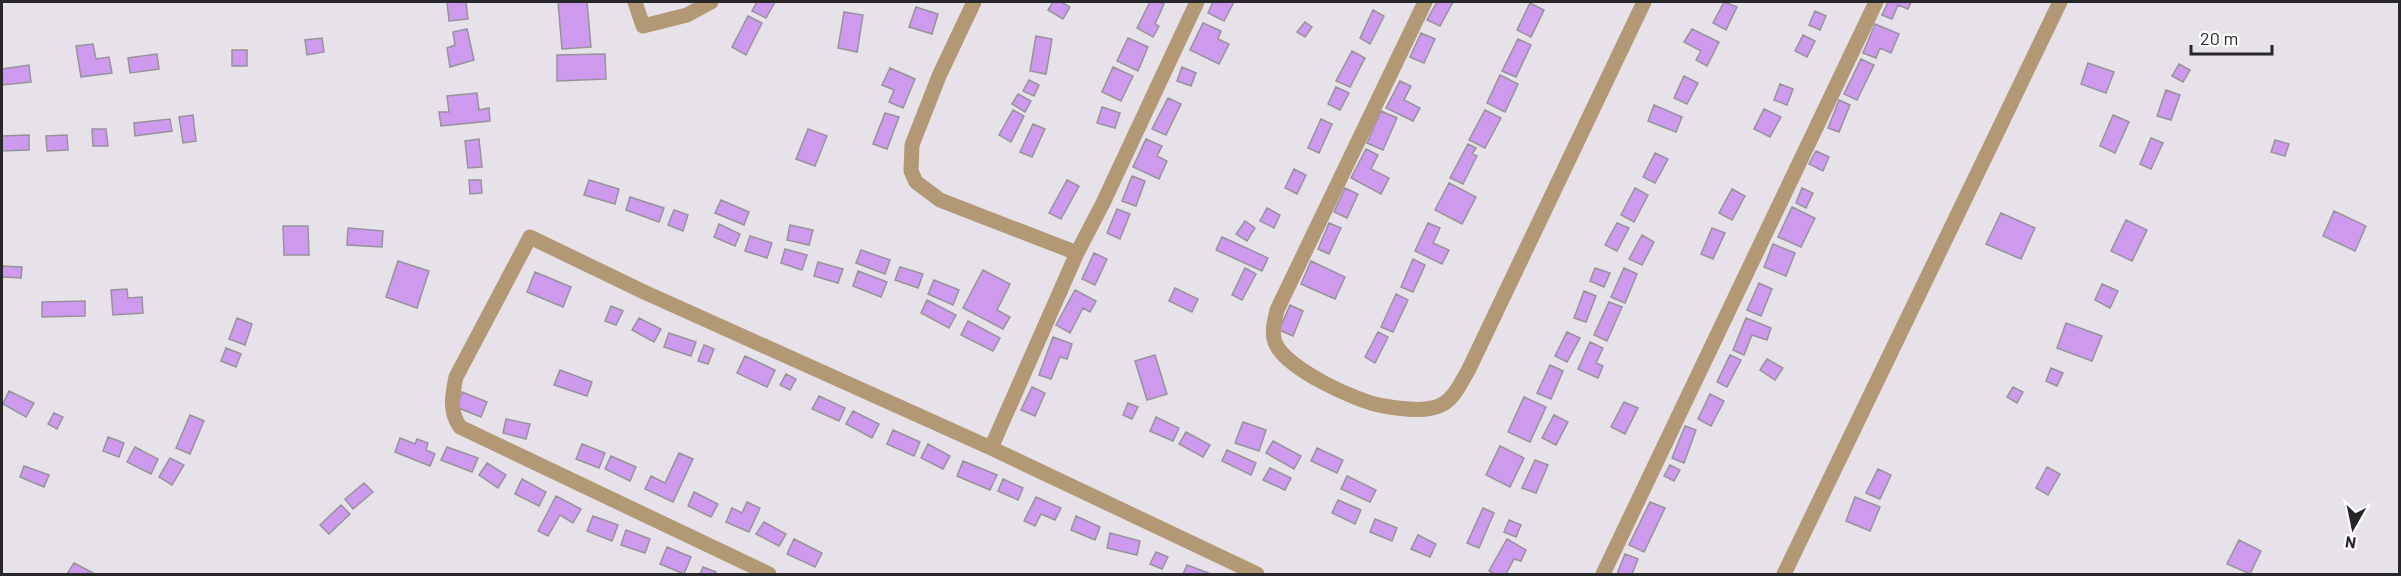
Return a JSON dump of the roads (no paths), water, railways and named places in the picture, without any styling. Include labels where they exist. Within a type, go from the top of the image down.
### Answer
[{"type":"street","points":[[635,2],[643,26],[687,15],[711,2]]},
{"type":"street","points":[[974,2],[939,76],[912,145],[911,171],[916,182],[940,200],[1077,253]]},
{"type":"street","points":[[991,448],[1077,253],[1103,203],[1197,2]]},
{"type":"street","points":[[1425,2],[1277,310],[1272,331],[1275,343],[1283,356],[1314,377],[1382,406],[1416,410],[1444,404],[1454,394],[1468,371],[1644,2]]},
{"type":"street","points":[[1603,574],[1876,2]]},
{"type":"street","points":[[1784,574],[2060,2]]},
{"type":"street","points":[[769,574],[460,428],[453,417],[451,399],[456,377],[530,237],[644,292],[991,448],[1257,574]]}]
